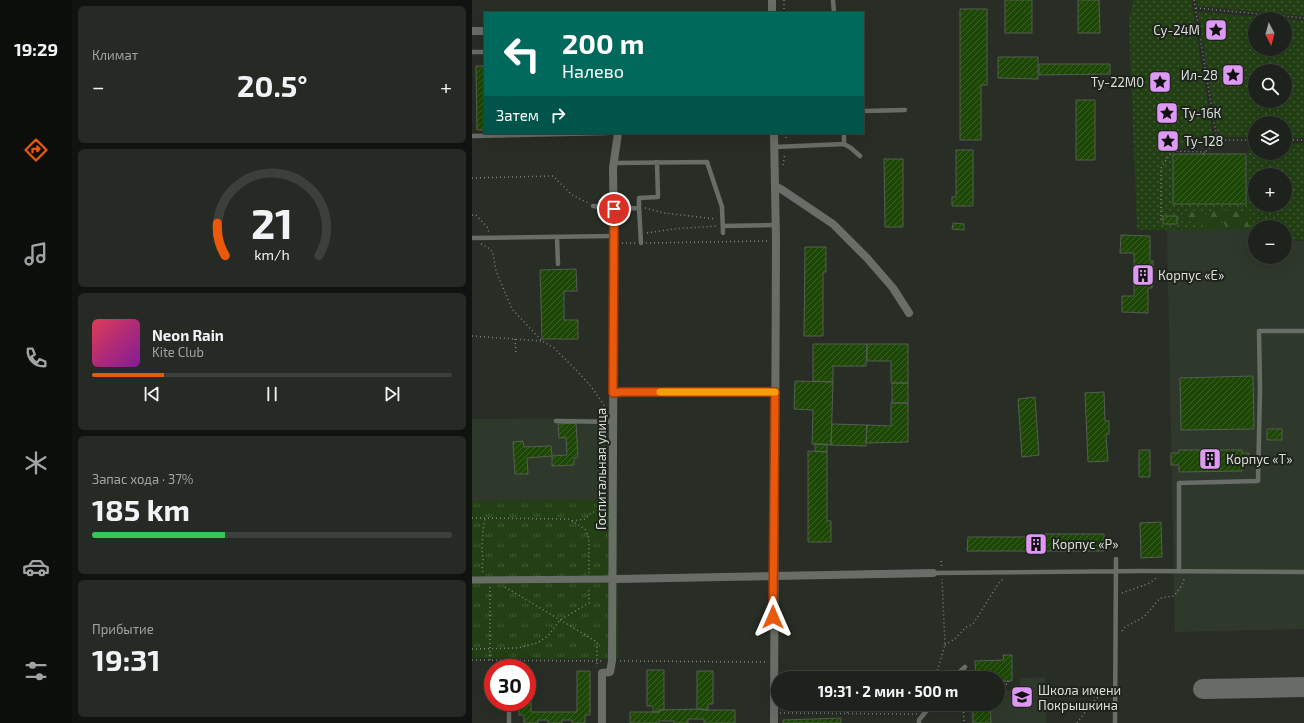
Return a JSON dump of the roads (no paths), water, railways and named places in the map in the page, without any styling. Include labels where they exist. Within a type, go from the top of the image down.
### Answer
[{"type":"street","points":[[772,0],[772,12]]},
{"type":"street","points":[[472,31],[484,31]]},
{"type":"street","name":"Госпитальная улица","points":[[602,723],[602,673],[610,672],[612,661],[615,579],[613,422],[614,163],[618,134]]},
{"type":"street","points":[[774,134],[776,225],[773,658],[774,723]]},
{"type":"street","points":[[775,186],[833,224],[867,258],[893,288],[909,313]]},
{"type":"street","points":[[472,580],[933,573]]},
{"type":"lane","points":[[833,0],[834,12]]},
{"type":"lane","points":[[472,52],[484,52]]},
{"type":"lane","points":[[864,111],[905,110]]},
{"type":"lane","points":[[472,136],[503,134]]},
{"type":"lane","points":[[844,134],[844,144]]},
{"type":"lane","points":[[774,147],[844,144],[860,156]]},
{"type":"lane","points":[[641,243],[639,198],[658,197],[656,162]]},
{"type":"lane","points":[[614,163],[707,162],[722,207],[723,233]]},
{"type":"lane","points":[[593,206],[614,209],[639,208]]},
{"type":"lane","points":[[723,226],[776,225]]},
{"type":"lane","points":[[472,238],[557,237],[614,239]]},
{"type":"lane","points":[[557,237],[558,264]]},
{"type":"lane","points":[[1180,571],[1179,483],[1258,481],[1260,389],[1259,331],[1304,331]]},
{"type":"lane","points":[[613,393],[775,392]]},
{"type":"lane","points":[[556,421],[613,422]]},
{"type":"lane","points":[[1115,723],[1116,558]]},
{"type":"lane","points":[[933,573],[1164,571],[1304,572]]},
{"type":"lane","points":[[961,671],[965,667]]},
{"type":"lane","points":[[508,711],[509,723]]},
{"type":"lane","points":[[919,723],[919,720],[927,711]]},
{"type":"place","name":"Су-24М","points":[[1216,30]]},
{"type":"place","name":"Ил-28","points":[[1233,75]]},
{"type":"place","name":"Ту-22М0","points":[[1160,82]]},
{"type":"place","name":"Ту-16К","points":[[1167,113]]},
{"type":"place","name":"Ту-128","points":[[1168,141]]},
{"type":"place","name":"Корпус «Е»","points":[[1143,275]]},
{"type":"place","name":"Корпус «Т»","points":[[1210,459]]},
{"type":"place","name":"Корпус «Р»","points":[[1036,544]]},
{"type":"place","name":"Школа имени Покрышкина","points":[[1022,697]]}]
